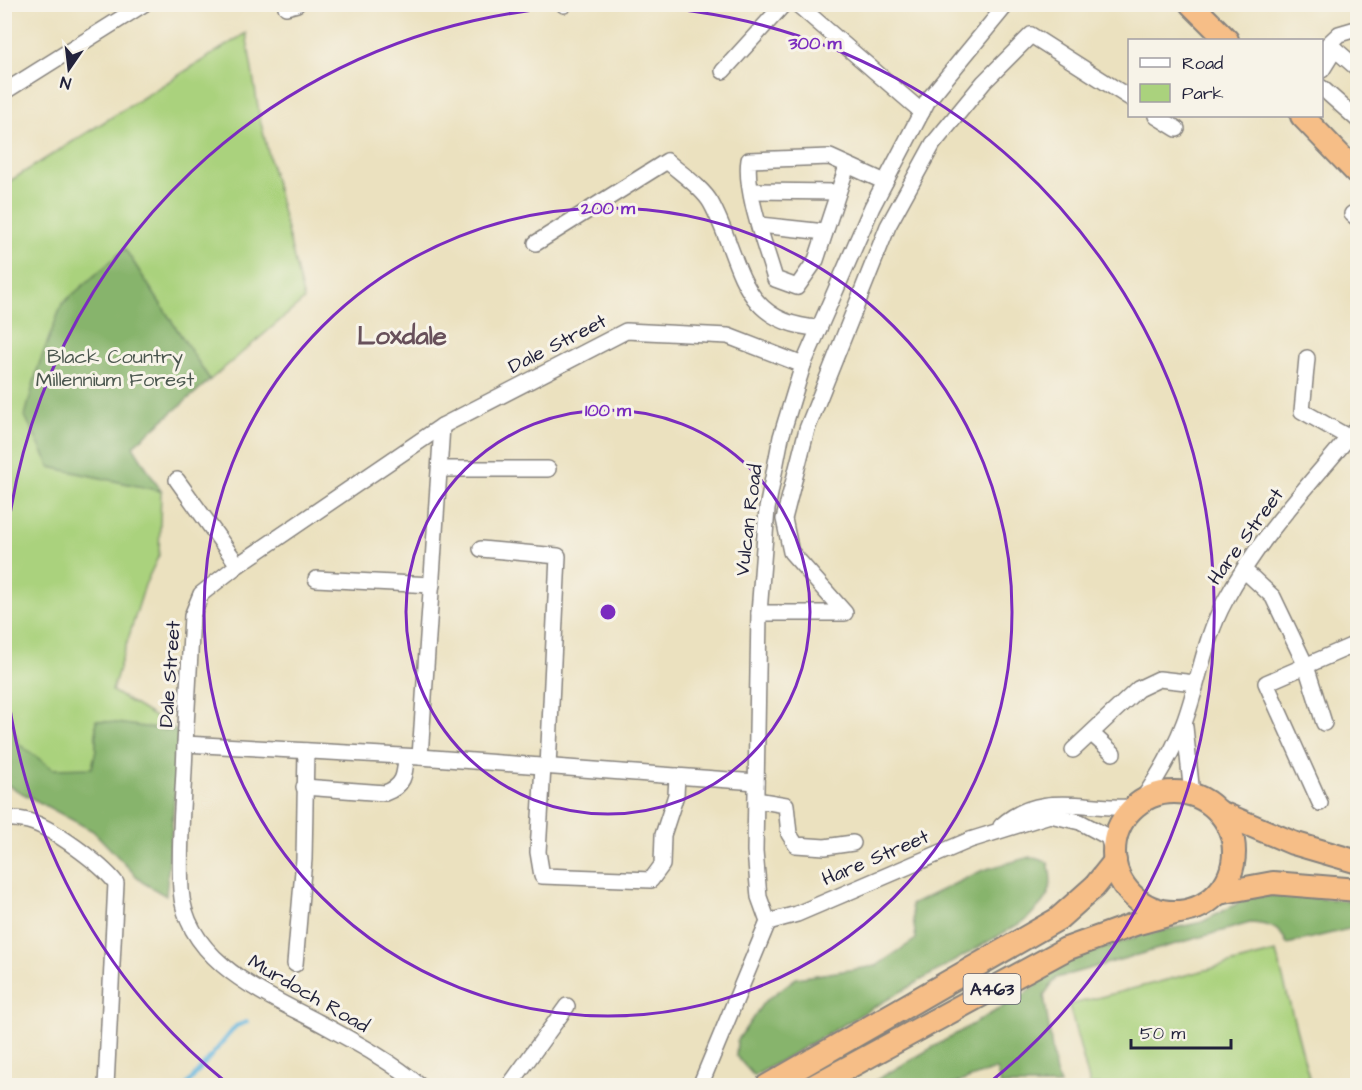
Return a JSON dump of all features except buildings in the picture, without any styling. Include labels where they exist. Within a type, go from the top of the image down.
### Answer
[{"type":"highway","points":[[1191,4],[1226,39]]},
{"type":"highway","points":[[1303,117],[1358,174]]},
{"type":"highway","points":[[1218,812],[1232,833],[1234,852],[1232,871],[1219,893],[1201,907],[1179,912],[1156,910],[1137,899],[1122,882],[1114,859],[1119,827],[1137,805],[1168,793],[1192,795],[1218,812],[1293,843],[1358,862]]},
{"type":"highway","name":"A463","points":[[767,1086],[1058,919],[1095,886],[1114,859]]},
{"type":"highway","points":[[1219,893],[1273,883],[1358,890]]},
{"type":"highway","name":"A463","points":[[814,1086],[1066,949],[1135,924],[1179,912]]},
{"type":"street","points":[[4,92],[144,4]]},
{"type":"street","points":[[723,70],[784,4]]},
{"type":"street","points":[[797,4],[922,112]]},
{"type":"street","name":"Vulcan Road","points":[[768,921],[759,897],[755,851],[759,613],[767,509],[781,437],[802,365],[885,182],[928,100],[1007,4]]},
{"type":"street","points":[[1323,66],[1328,48],[1339,34],[1357,31]]},
{"type":"street","points":[[759,613],[844,613],[791,552],[784,519],[807,429],[888,225],[933,144],[984,82],[1031,35],[1128,97]]},
{"type":"street","points":[[1328,48],[1358,69]]},
{"type":"street","points":[[1323,89],[1358,120]]},
{"type":"street","points":[[1158,117],[1177,129]]},
{"type":"street","points":[[847,166],[816,260],[797,287],[775,279],[747,169],[749,160],[830,158],[885,182]]},
{"type":"street","points":[[536,243],[667,161],[710,201],[743,282],[768,315],[795,327],[819,328]]},
{"type":"street","points":[[752,191],[838,192]]},
{"type":"street","points":[[760,225],[825,232]]},
{"type":"street","name":"Dale Street","points":[[756,782],[413,757],[185,744],[192,616],[201,594],[238,565],[442,426],[626,331],[728,336],[802,365]]},
{"type":"street","points":[[1307,358],[1302,411],[1353,432]]},
{"type":"street","points":[[304,787],[385,793],[396,789],[405,779],[413,757],[432,585],[442,426]]},
{"type":"street","name":"Hare Street","points":[[999,829],[1015,813],[1047,803],[1137,805],[1167,763],[1185,721],[1195,683],[1224,602],[1267,537],[1353,432]]},
{"type":"street","points":[[440,469],[548,469]]},
{"type":"street","points":[[177,480],[238,565]]},
{"type":"street","points":[[481,549],[558,556],[538,852],[542,876],[651,880],[662,865],[663,835],[676,795],[677,776]]},
{"type":"street","points":[[1244,570],[1273,597],[1306,666],[1324,723]]},
{"type":"street","points":[[316,579],[432,585]]},
{"type":"street","points":[[1320,803],[1266,683],[1358,643]]},
{"type":"street","points":[[1073,750],[1138,689],[1159,679],[1195,683]]},
{"type":"street","name":"Hare Street","points":[[1185,721],[1186,760],[1192,795]]},
{"type":"street","points":[[1092,734],[1113,753]]},
{"type":"street","name":"Murdoch Road","points":[[185,744],[181,892],[198,938],[216,960],[241,980],[326,1026],[420,1086]]},
{"type":"street","points":[[295,964],[304,859],[306,751]]},
{"type":"street","points":[[756,800],[786,805],[789,814],[788,830],[796,845],[825,847],[853,843]]},
{"type":"street","name":"Hare Street","points":[[768,921],[797,914],[999,829],[1050,815],[1080,822],[1108,837],[1114,859]]},
{"type":"street","points":[[4,818],[30,821],[70,844],[105,869],[116,883],[106,1086]]},
{"type":"street","points":[[700,1086],[768,921]]},
{"type":"street","points":[[509,1086],[567,1006]]},
{"type":"street","points":[[95,1086],[108,1066]]},
{"type":"green space","points":[[246,33],[260,119],[304,300],[210,380],[125,250],[50,467],[161,491],[159,555],[145,585],[112,691],[180,732],[96,721],[96,750],[92,769],[53,769],[19,745],[5,709],[5,184]]},
{"type":"green space","name":"Black Country Millennium Forest","points":[[125,249],[210,380],[133,446],[161,491],[50,467],[25,416],[38,367],[62,304]]},
{"type":"green space","points":[[4,709],[19,744],[53,769],[92,768],[96,750],[96,720],[180,732],[166,896],[142,882],[93,831],[5,784]]},
{"type":"green space","points":[[1030,857],[1048,862],[1051,881],[1048,894],[1026,920],[754,1076],[736,1056],[737,1041],[763,1003],[796,978],[876,966],[916,939],[911,905],[983,870]]},
{"type":"green space","points":[[1274,895],[1357,901],[1357,927],[1287,944],[1281,933],[1272,927],[1250,923],[1056,978],[1044,995],[1055,1069],[1060,1085],[1001,1085],[996,1069],[951,1085],[866,1086],[1023,995],[1069,960],[1142,935],[1202,922],[1250,897]]},
{"type":"green space","points":[[1276,952],[1311,1085],[1090,1085],[1069,1005]]},
{"type":"waterway","points":[[186,1086],[236,1026],[247,1022]]},
{"type":"district","name":"Loxdale","points":[[402,335]]}]
